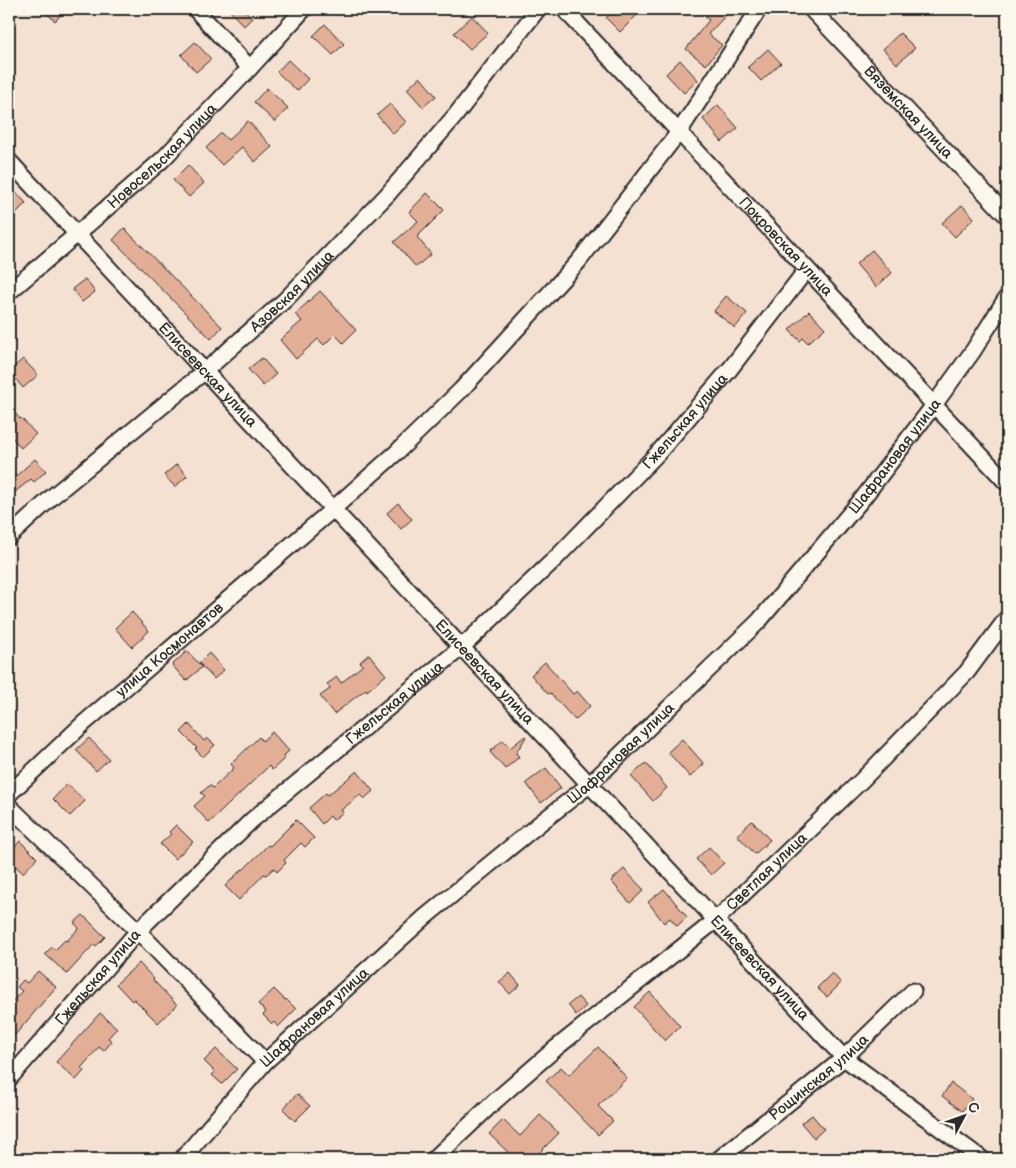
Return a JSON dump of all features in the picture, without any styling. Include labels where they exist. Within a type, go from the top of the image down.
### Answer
[{"type":"street","points":[[195,9],[250,68]]},
{"type":"street","name":"Новосельская улица","points":[[9,292],[162,160],[304,9]]},
{"type":"street","name":"Азовская улица","points":[[9,536],[52,496],[205,371],[285,300],[387,195],[455,116],[538,9]]},
{"type":"street","name":"Покровская улица","points":[[564,9],[1007,483]]},
{"type":"street","name":"улица Космонавтов","points":[[9,794],[83,724],[397,452],[461,390],[578,262],[679,132],[758,9]]},
{"type":"street","name":"Вяземская улица","points":[[811,9],[1007,216]]},
{"type":"street","name":"Елисеевская улица","points":[[9,160],[844,1058],[982,1159]]},
{"type":"street","name":"Гжельская улица","points":[[9,1079],[138,931],[252,820],[462,647],[557,557],[658,453],[730,369],[807,269]]},
{"type":"street","name":"Шафрановая улица","points":[[182,1159],[264,1062],[425,917],[589,784],[759,621],[863,498],[934,405],[1007,297]]},
{"type":"street","name":"Светлая улица","points":[[434,1159],[495,1101],[556,1048],[716,920],[862,780],[960,679],[1007,618]]},
{"type":"street","points":[[9,806],[138,931],[264,1062]]},
{"type":"street","name":"Рощинская улица","points":[[719,1159],[844,1058],[913,991]]},
{"type":"building","points":[[42,9],[67,9],[55,21]]},
{"type":"building","points":[[228,9],[244,9],[252,18],[244,26]]},
{"type":"building","points":[[615,9],[633,9],[638,14],[620,32],[606,18]]},
{"type":"building","points":[[696,9],[732,9],[708,34],[722,45],[706,65],[686,49],[709,20]]},
{"type":"building","points":[[472,16],[488,33],[470,49],[454,33]]},
{"type":"building","points":[[325,24],[344,44],[333,55],[313,36]]},
{"type":"building","points":[[900,33],[915,48],[897,64],[883,49]]},
{"type":"building","points":[[195,42],[211,59],[196,72],[181,55]]},
{"type":"building","points":[[768,49],[781,63],[761,81],[748,67]]},
{"type":"building","points":[[288,60],[308,79],[297,91],[277,72]]},
{"type":"building","points":[[680,60],[698,80],[684,93],[666,74]]},
{"type":"building","points":[[420,77],[436,96],[423,107],[407,89]]},
{"type":"building","points":[[267,88],[288,108],[275,122],[254,102]]},
{"type":"building","points":[[390,104],[406,122],[393,134],[377,115]]},
{"type":"building","points":[[718,105],[738,128],[722,142],[703,119]]},
{"type":"building","points":[[248,121],[272,147],[255,162],[242,147],[222,165],[206,148],[221,133],[228,140]]},
{"type":"building","points":[[188,165],[204,183],[189,197],[173,180]]},
{"type":"building","points":[[9,185],[26,203],[9,220]]},
{"type":"building","points":[[427,193],[444,210],[417,237],[431,254],[416,267],[394,242],[418,221],[409,212]]},
{"type":"building","points":[[962,205],[974,218],[955,237],[942,223]]},
{"type":"building","points":[[124,228],[222,327],[211,339],[113,240]]},
{"type":"building","points":[[872,250],[892,273],[876,287],[856,264]]},
{"type":"building","points":[[85,279],[95,292],[82,302],[72,289]]},
{"type":"building","points":[[320,291],[356,330],[343,343],[335,334],[324,345],[318,339],[296,359],[280,340],[302,321],[295,314]]},
{"type":"building","points":[[726,296],[747,313],[735,328],[714,311]]},
{"type":"building","points":[[809,311],[825,328],[808,343],[803,338],[800,341],[789,330]]},
{"type":"building","points":[[262,358],[276,374],[263,386],[248,369]]},
{"type":"building","points":[[23,359],[38,375],[23,388],[9,371]]},
{"type":"building","points":[[9,406],[36,434],[21,448],[9,434]]},
{"type":"building","points":[[35,459],[46,471],[34,482],[31,479],[9,497],[9,470],[15,477]]},
{"type":"building","points":[[177,464],[187,476],[175,487],[164,475]]},
{"type":"building","points":[[398,503],[412,519],[401,529],[387,513]]},
{"type":"building","points":[[132,612],[149,631],[132,647],[115,628]]},
{"type":"building","points":[[187,651],[202,667],[186,681],[172,665]]},
{"type":"building","points":[[209,653],[224,670],[214,679],[199,663]]},
{"type":"building","points":[[369,654],[386,675],[334,714],[320,696],[330,689],[327,684],[337,677],[341,683],[363,665],[360,662]]},
{"type":"building","points":[[545,662],[573,694],[577,691],[590,706],[575,720],[531,675]]},
{"type":"building","points":[[189,724],[204,741],[207,738],[215,745],[203,757],[181,732]]},
{"type":"building","points":[[272,732],[289,751],[283,756],[285,758],[272,770],[269,766],[209,823],[194,806],[205,796],[201,793],[210,785],[213,788],[234,768],[231,764],[259,737],[262,741]]},
{"type":"building","points":[[525,736],[516,753],[519,757],[505,769],[490,752],[503,740],[510,748]]},
{"type":"building","points":[[89,738],[109,759],[96,771],[76,750]]},
{"type":"building","points":[[682,739],[704,764],[690,777],[668,752]]},
{"type":"building","points":[[646,763],[667,788],[653,801],[631,776]]},
{"type":"building","points":[[546,768],[561,788],[541,803],[526,783]]},
{"type":"building","points":[[357,771],[373,791],[364,799],[360,795],[341,810],[343,812],[333,820],[330,816],[322,824],[309,808],[326,793],[328,795]]},
{"type":"building","points":[[67,784],[85,801],[70,816],[53,799]]},
{"type":"building","points":[[296,820],[314,838],[305,847],[301,843],[284,860],[286,863],[277,872],[274,868],[266,875],[264,874],[239,900],[225,886]]},
{"type":"building","points":[[752,821],[770,840],[755,854],[737,835]]},
{"type":"building","points":[[176,825],[193,842],[175,859],[160,844],[171,834],[169,832]]},
{"type":"building","points":[[20,841],[37,858],[23,873],[9,860],[9,853]]},
{"type":"building","points":[[709,847],[724,863],[711,875],[696,859]]},
{"type":"building","points":[[624,869],[644,890],[630,903],[611,881]]},
{"type":"building","points":[[664,889],[687,917],[677,926],[670,918],[664,923],[648,902]]},
{"type":"building","points":[[83,915],[105,937],[96,946],[94,944],[67,974],[45,954],[52,947],[55,950],[65,940],[67,941],[79,928],[74,923]]},
{"type":"building","points":[[139,963],[177,1005],[158,1023],[134,999],[132,1001],[116,984]]},
{"type":"building","points":[[38,971],[56,987],[9,1042],[9,1005],[22,991],[17,987],[23,980],[27,983]]},
{"type":"building","points":[[510,973],[520,985],[510,994],[499,982]]},
{"type":"building","points":[[832,973],[841,983],[827,997],[817,988]]},
{"type":"building","points":[[274,989],[296,1009],[278,1027],[263,1015],[266,1012],[258,1004]]},
{"type":"building","points":[[650,992],[680,1026],[665,1041],[634,1007]]},
{"type":"building","points":[[578,997],[586,1006],[576,1015],[568,1005]]},
{"type":"building","points":[[100,1013],[117,1028],[108,1038],[112,1041],[104,1051],[99,1047],[81,1068],[84,1071],[76,1080],[56,1062]]},
{"type":"building","points":[[598,1047],[627,1078],[598,1106],[613,1121],[598,1135],[546,1081],[561,1067],[569,1075]]},
{"type":"building","points":[[216,1049],[237,1069],[222,1084],[212,1075],[215,1072],[204,1061]]},
{"type":"building","points":[[951,1083],[972,1099],[962,1111],[942,1096]]},
{"type":"building","points":[[297,1094],[310,1106],[295,1121],[283,1109]]},
{"type":"building","points":[[540,1115],[559,1133],[533,1159],[515,1159],[489,1134],[503,1120],[520,1136]]},
{"type":"building","points":[[812,1115],[824,1129],[814,1138],[801,1123]]}]
